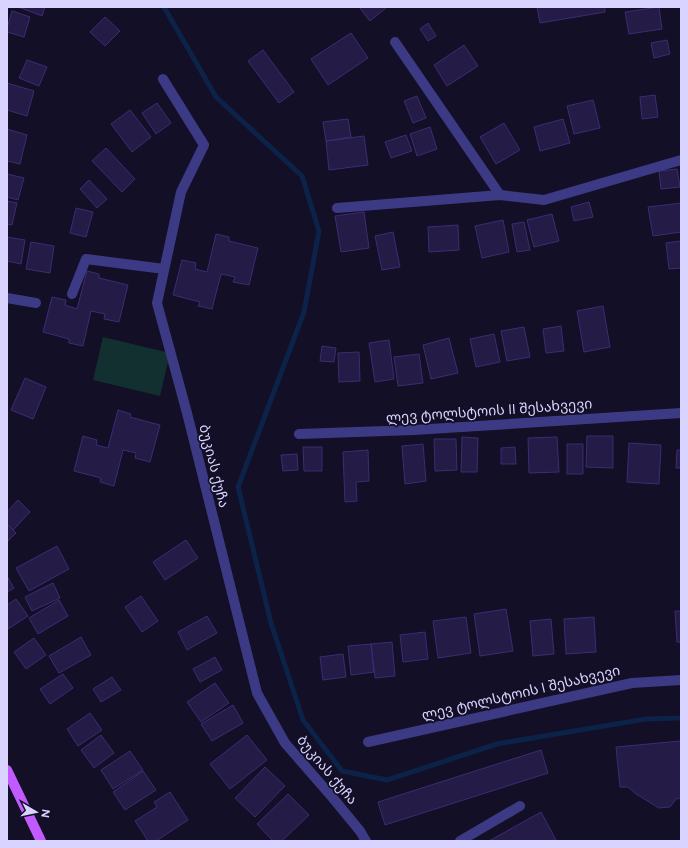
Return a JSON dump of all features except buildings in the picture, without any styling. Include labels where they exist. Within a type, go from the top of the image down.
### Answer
[{"type":"main road","points":[[7,770],[42,841]]},
{"type":"street","points":[[395,42],[500,195]]},
{"type":"street","name":"ბუკიას ქუჩა","points":[[163,79],[204,145],[181,192],[157,303],[187,413],[257,693],[285,743],[332,797],[360,831],[366,841]]},
{"type":"street","points":[[337,208],[500,195],[544,200],[681,160]]},
{"type":"street","points":[[72,294],[86,259],[164,269]]},
{"type":"street","points":[[7,298],[36,303]]},
{"type":"street","name":"ლევ ტოლსტოის II შესახვევი","points":[[299,434],[414,430],[681,413]]},
{"type":"street","name":"ლევ ტოლსტოის I შესახვევი","points":[[368,742],[632,683],[681,680]]},
{"type":"street","points":[[460,841],[520,806]]},
{"type":"green space","points":[[103,337],[170,353],[160,396],[93,380]]},
{"type":"waterway","points":[[164,7],[216,97],[302,176],[319,231],[304,312],[238,487],[271,623],[303,720],[342,771],[387,780],[497,744],[646,719],[681,718]]}]
